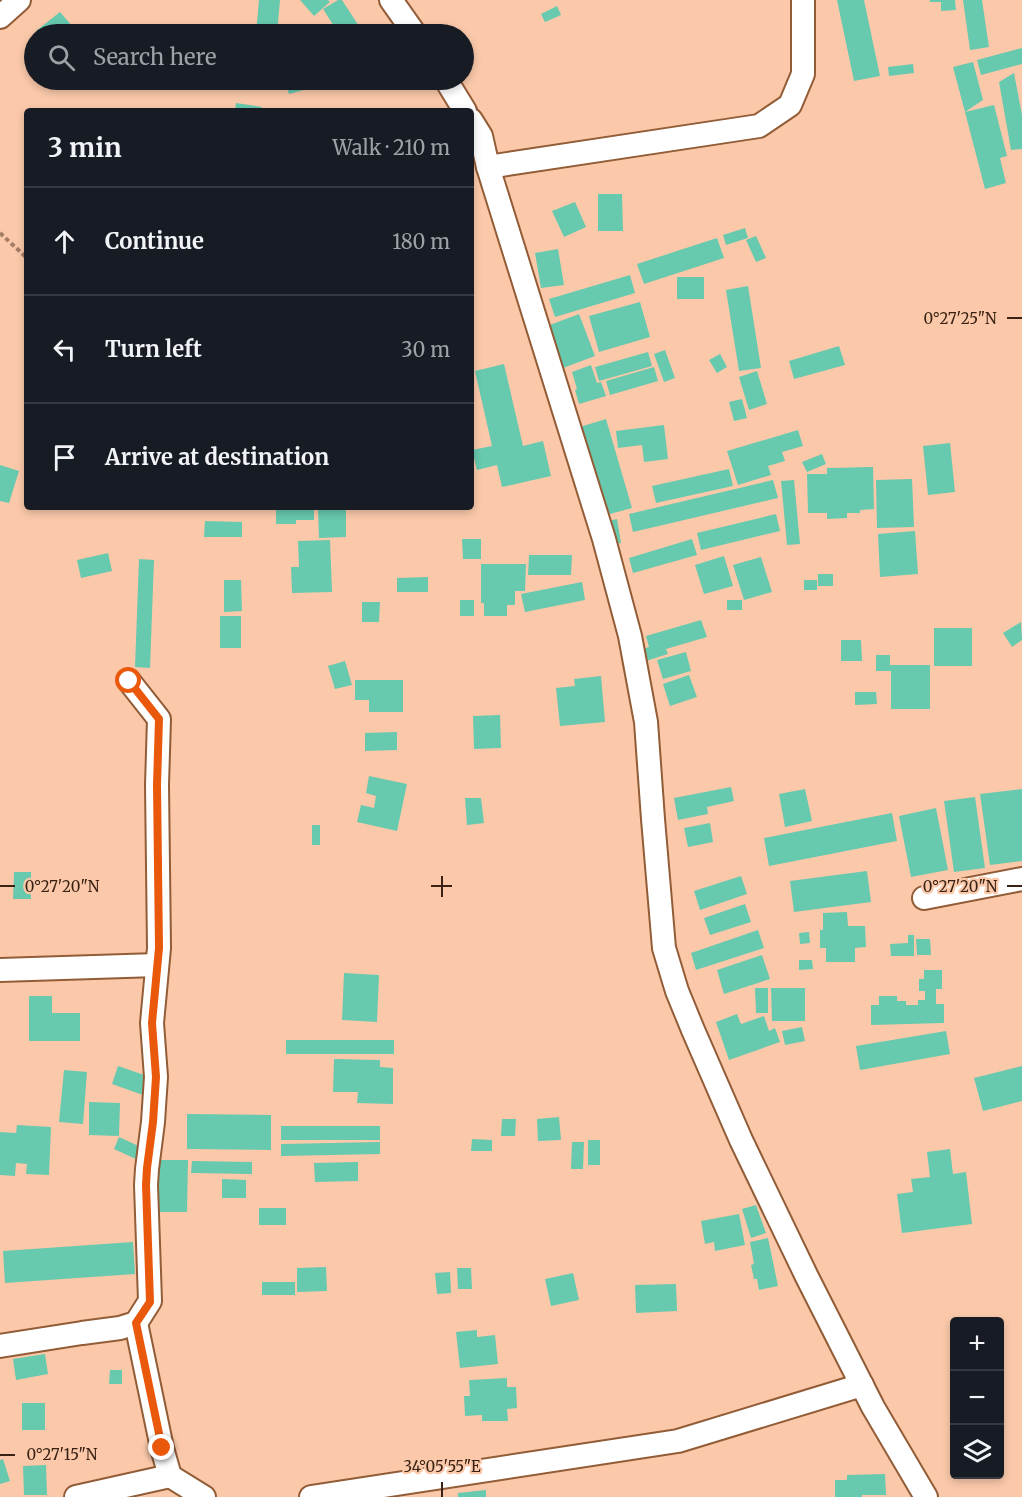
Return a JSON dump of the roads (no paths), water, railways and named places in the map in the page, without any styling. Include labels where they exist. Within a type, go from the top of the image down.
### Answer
[{"type":"street","points":[[0,17],[19,0]]},
{"type":"street","points":[[391,0],[408,24]]},
{"type":"street","points":[[488,167],[759,126],[790,105],[803,74],[803,0]]},
{"type":"street","points":[[452,90],[463,108]]},
{"type":"street","points":[[474,125],[481,136],[488,167],[604,539],[630,636],[646,722],[664,948],[677,991],[741,1140],[807,1277],[873,1407],[926,1497]]},
{"type":"street","points":[[0,1346],[120,1329],[136,1323],[150,1302],[146,1185],[156,1077],[152,1023],[159,948],[157,785],[159,719],[129,681]]},
{"type":"street","points":[[924,898],[1022,879]]},
{"type":"street","points":[[0,970],[157,965]]},
{"type":"street","points":[[136,1323],[170,1476],[204,1497]]},
{"type":"street","points":[[311,1497],[678,1441],[862,1385]]},
{"type":"street","points":[[78,1497],[170,1476]]}]
